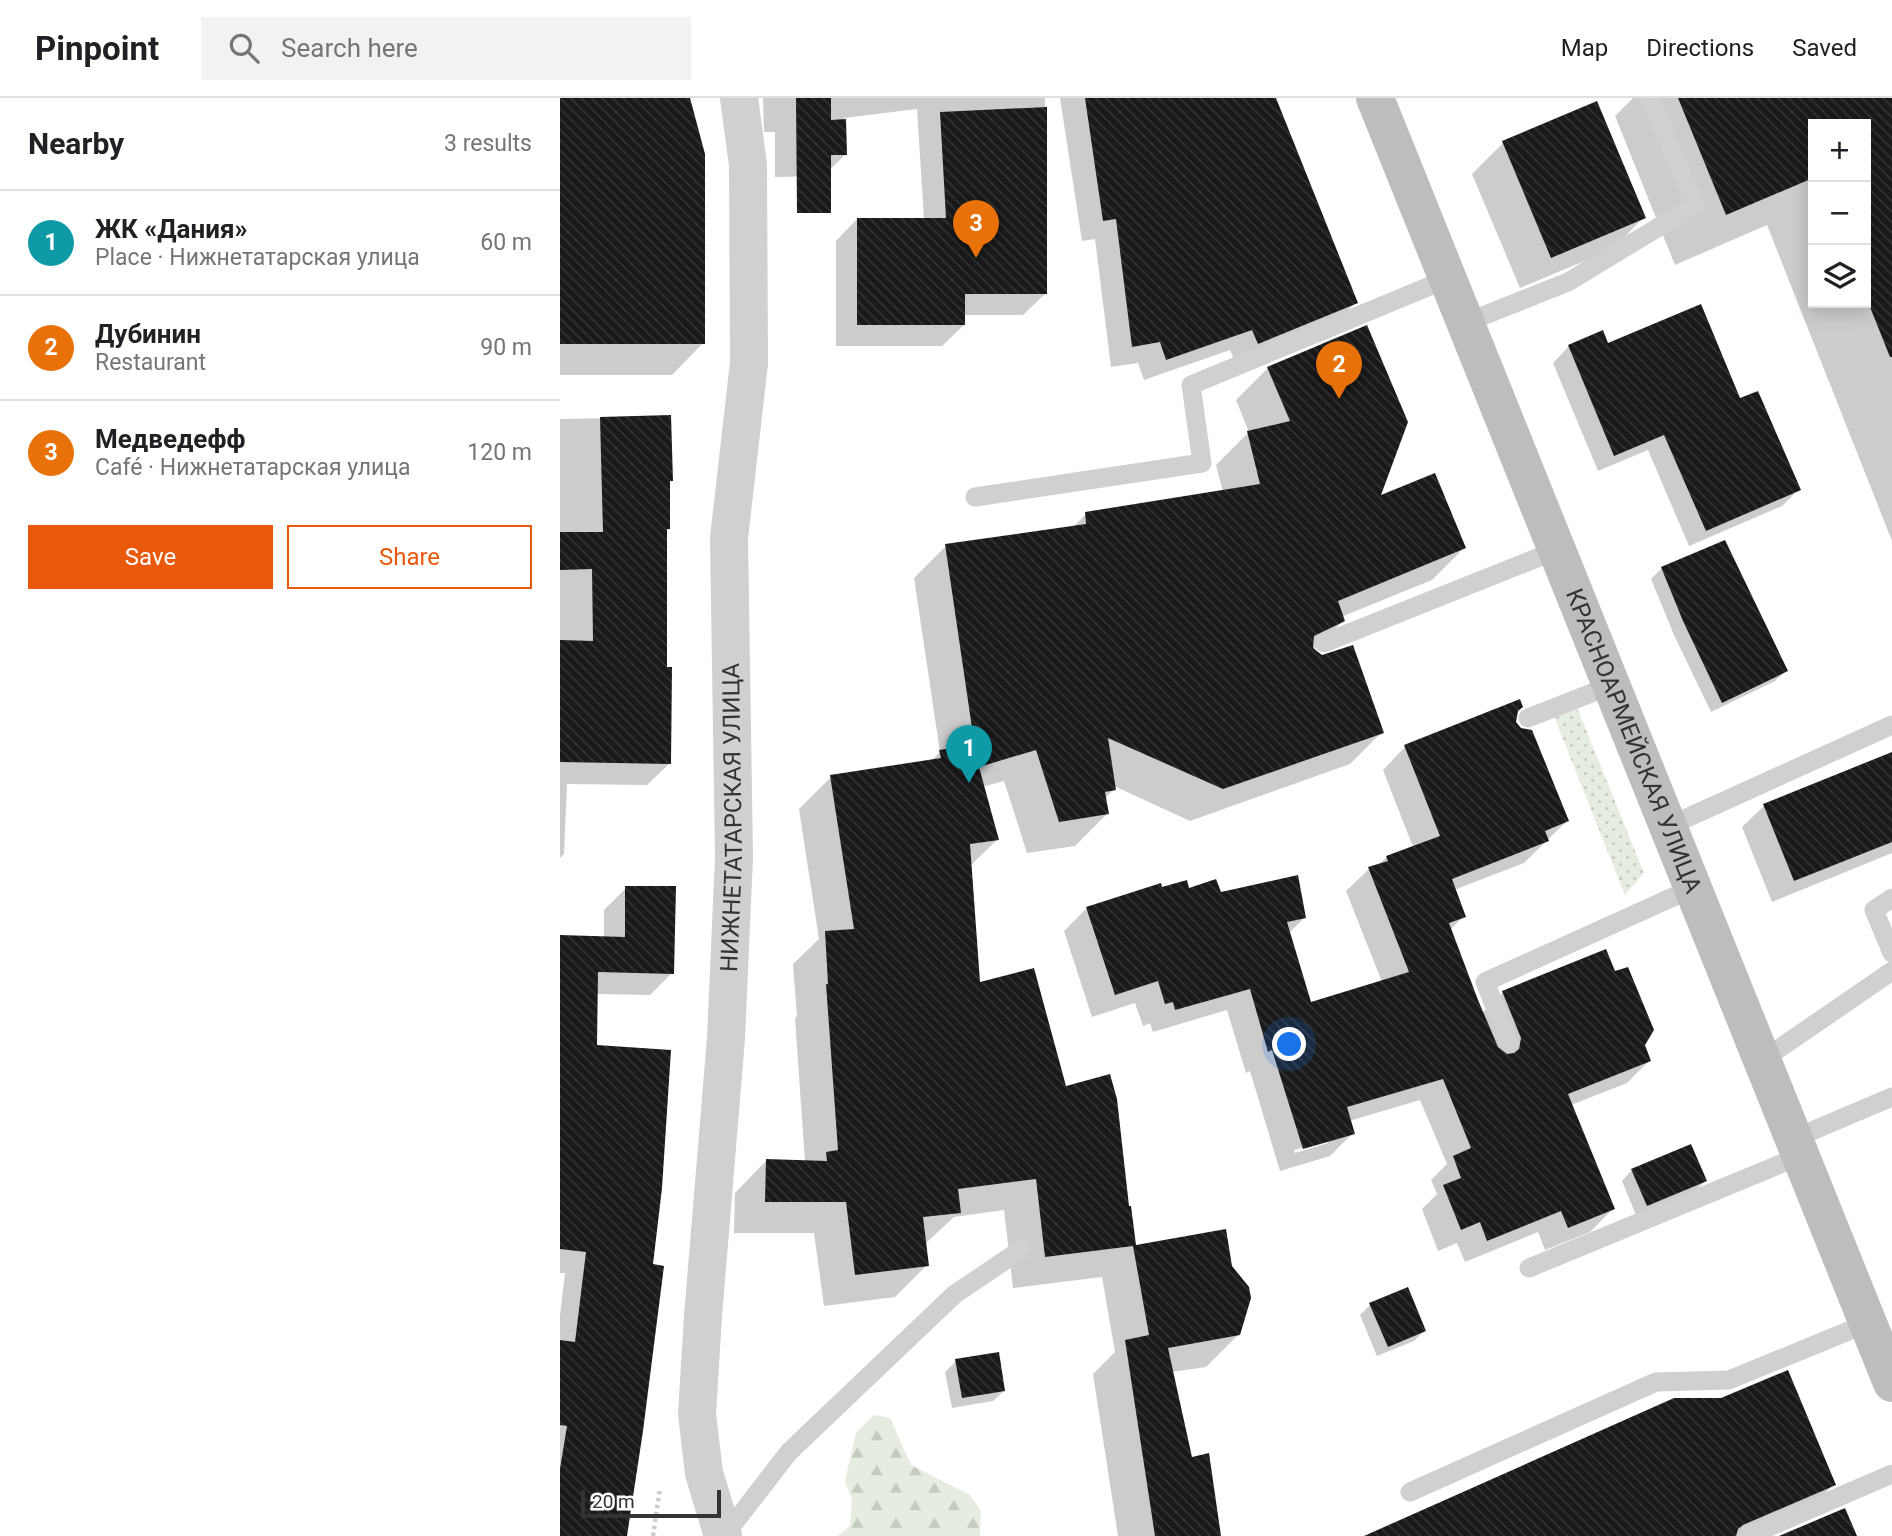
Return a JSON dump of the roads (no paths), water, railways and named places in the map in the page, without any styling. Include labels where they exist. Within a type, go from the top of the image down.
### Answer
[{"type":"main road","name":"КРАСНОАРМЕЙСКАЯ УЛИЦА","points":[[1375,98],[1892,1383]]},
{"type":"street","name":"НИЖНЕТАТАРСКАЯ УЛИЦА","points":[[724,1536],[704,1473],[697,1414],[726,1038],[734,857],[729,538],[749,363],[748,165],[739,98]]},
{"type":"lane","points":[[1465,323],[1568,282],[1695,205],[1650,98]]},
{"type":"lane","points":[[975,497],[1202,463],[1191,385],[1447,279]]},
{"type":"lane","points":[[1324,643],[1557,550]]},
{"type":"lane","points":[[1528,718],[1612,685]]},
{"type":"lane","points":[[1669,826],[1892,725]]},
{"type":"lane","points":[[1509,1042],[1485,982],[1693,888]]},
{"type":"lane","points":[[1892,898],[1874,909],[1892,953]]},
{"type":"lane","points":[[1761,1061],[1892,971]]},
{"type":"lane","points":[[1529,1268],[1797,1148],[1892,1097]]},
{"type":"lane","points":[[724,1536],[789,1452],[955,1294],[1022,1249]]},
{"type":"lane","points":[[1410,1492],[1656,1382],[1729,1380],[1868,1323]]},
{"type":"lane","points":[[1748,1536],[1892,1474]]},
{"type":"place","name":"Медведефф","points":[[976,258]]},
{"type":"place","name":"Дубинин","points":[[1339,399]]},
{"type":"place","name":"ЖК «Дания»","points":[[969,783]]}]
